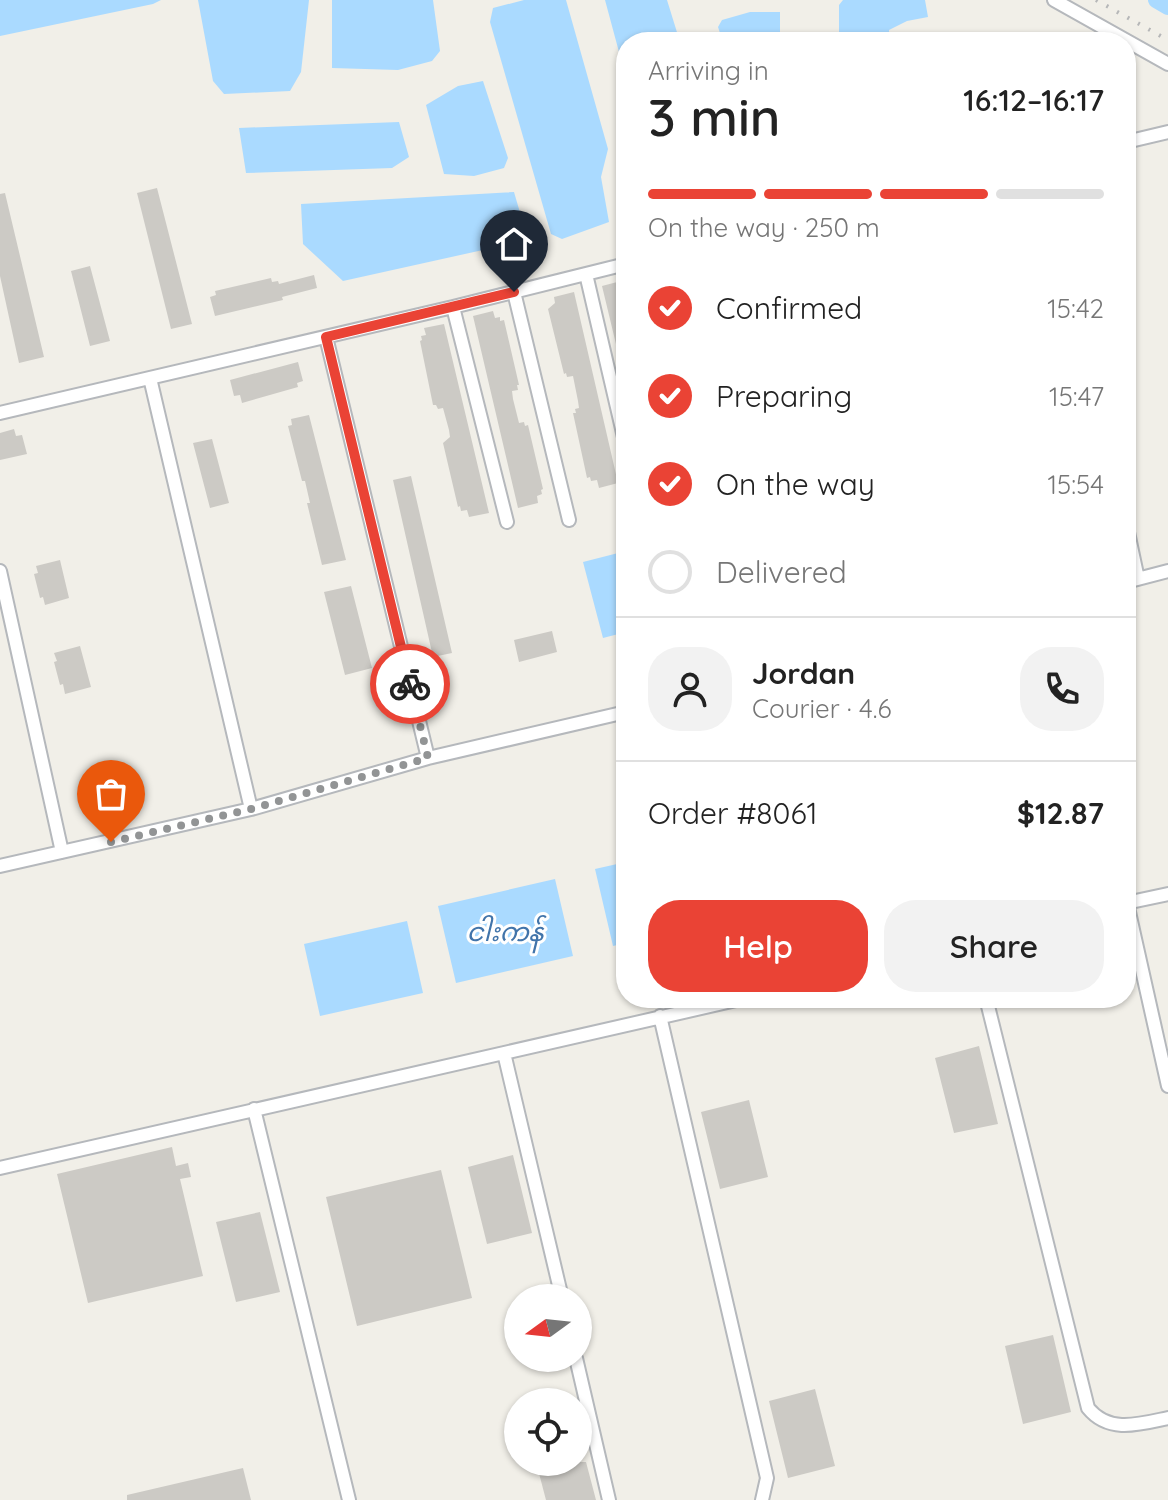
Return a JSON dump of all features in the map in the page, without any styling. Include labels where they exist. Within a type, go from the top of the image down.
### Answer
[{"type":"street","points":[[1054,0],[1111,32]]},
{"type":"street","points":[[1136,46],[1168,64]]},
{"type":"street","points":[[1136,140],[1168,132]]},
{"type":"street","points":[[0,413],[616,266]]},
{"type":"street","points":[[586,274],[616,403]]},
{"type":"street","points":[[514,292],[569,520]]},
{"type":"street","points":[[453,307],[507,522]]},
{"type":"street","points":[[326,337],[428,758]]},
{"type":"street","points":[[150,378],[251,809]]},
{"type":"street","points":[[0,571],[62,852]]},
{"type":"street","points":[[1136,580],[1168,571]]},
{"type":"street","points":[[0,866],[251,809],[428,758],[616,714]]},
{"type":"street","points":[[1136,901],[1168,894]]},
{"type":"street","points":[[1136,947],[1168,1086]]},
{"type":"street","points":[[0,1168],[698,1008]]},
{"type":"street","points":[[988,1008],[1088,1408],[1096,1417],[1120,1426],[1168,1418]]},
{"type":"street","points":[[660,1016],[767,1478],[762,1500]]},
{"type":"street","points":[[504,1053],[559,1284]]},
{"type":"street","points":[[254,1109],[349,1500]]},
{"type":"street","points":[[579,1372],[609,1500]]},
{"type":"water","points":[[0,0],[161,0],[0,36]]},
{"type":"water","points":[[198,0],[309,0],[301,72],[290,91],[224,94],[213,81]]},
{"type":"water","points":[[332,0],[433,0],[440,51],[432,61],[398,70],[332,68]]},
{"type":"water","points":[[524,0],[566,0],[608,149],[601,177],[609,222],[562,239],[551,234],[490,22],[493,8]]},
{"type":"water","points":[[605,0],[667,0],[677,32],[616,32],[616,41]]},
{"type":"water","points":[[843,0],[925,0],[928,17],[907,21],[889,32],[839,32],[839,5]]},
{"type":"water","points":[[750,12],[780,12],[780,32],[720,32],[718,27],[722,20]]},
{"type":"water","points":[[483,81],[508,158],[504,168],[474,176],[444,174],[426,105],[458,86]]},
{"type":"water","points":[[399,122],[409,157],[392,168],[246,173],[239,128]]},
{"type":"water","points":[[514,192],[528,240],[343,281],[303,244],[301,204]]},
{"type":"water","points":[[616,554],[616,635],[603,638],[583,562]]},
{"type":"water","points":[[616,864],[616,945],[613,946],[595,869]]},
{"type":"water","name":"ငါးကန်","points":[[555,879],[573,956],[456,983],[438,906]]},
{"type":"water","name":"ငါးကန်","points":[[407,921],[423,993],[320,1016],[304,944]]},
{"type":"building","points":[[157,188],[192,324],[171,329],[137,193]]},
{"type":"building","points":[[5,193],[44,357],[19,363],[0,276],[0,194]]},
{"type":"building","points":[[90,266],[110,341],[90,346],[71,271]]},
{"type":"building","points":[[314,275],[317,288],[282,297],[283,300],[215,316],[210,297],[216,295],[215,291],[271,278],[272,282],[278,281],[279,284]]},
{"type":"building","points":[[616,282],[616,344],[602,286]]},
{"type":"building","points":[[574,292],[616,484],[599,488],[597,480],[587,478],[573,413],[579,408],[573,376],[564,374],[548,309],[555,303],[554,297]]},
{"type":"building","points":[[493,311],[495,318],[504,320],[519,385],[518,390],[512,391],[513,399],[519,423],[528,425],[543,489],[542,494],[537,496],[538,503],[518,508],[473,316]]},
{"type":"building","points":[[444,324],[489,513],[469,517],[467,510],[461,511],[458,507],[443,443],[450,437],[449,430],[443,408],[433,405],[420,341],[421,336],[426,335],[424,328]]},
{"type":"building","points":[[298,362],[303,381],[297,383],[298,387],[242,403],[240,395],[234,396],[230,380]]},
{"type":"building","points":[[309,415],[346,560],[322,565],[307,503],[310,503],[305,481],[302,481],[288,426],[292,425],[291,419]]},
{"type":"building","points":[[14,429],[16,436],[22,435],[27,454],[0,460],[0,433]]},
{"type":"building","points":[[212,439],[229,503],[210,508],[193,443]]},
{"type":"building","points":[[411,476],[452,653],[433,657],[393,480]]},
{"type":"building","points":[[60,560],[69,598],[45,605],[34,574],[38,573],[36,566]]},
{"type":"building","points":[[351,586],[372,668],[345,675],[324,592]]},
{"type":"building","points":[[552,631],[557,652],[519,662],[514,640]]},
{"type":"building","points":[[80,646],[91,687],[65,694],[63,684],[60,685],[54,653]]},
{"type":"building","points":[[979,1046],[998,1124],[954,1133],[935,1058]]},
{"type":"building","points":[[749,1100],[768,1177],[720,1189],[701,1112]]},
{"type":"building","points":[[172,1147],[176,1166],[188,1163],[191,1177],[180,1179],[203,1276],[88,1303],[57,1174]]},
{"type":"building","points":[[513,1155],[532,1233],[487,1244],[468,1167]]},
{"type":"building","points":[[441,1170],[472,1298],[357,1326],[326,1197]]},
{"type":"building","points":[[260,1212],[280,1292],[236,1302],[216,1222]]},
{"type":"building","points":[[1053,1335],[1071,1412],[1023,1424],[1005,1346]]},
{"type":"building","points":[[815,1389],[835,1466],[788,1478],[769,1401]]},
{"type":"building","points":[[243,1468],[251,1500],[127,1500],[127,1495]]},
{"type":"building","points":[[540,1476],[590,1476],[596,1500],[546,1500]]},
{"type":"waterway","points":[[1156,0],[1168,7]]},
{"type":"railway","points":[[1096,0],[1168,40]]},
{"type":"way so far","points":[[111,842],[251,809],[428,758],[410,684]]},
{"type":"route","points":[[410,684],[326,337],[514,292]]}]
